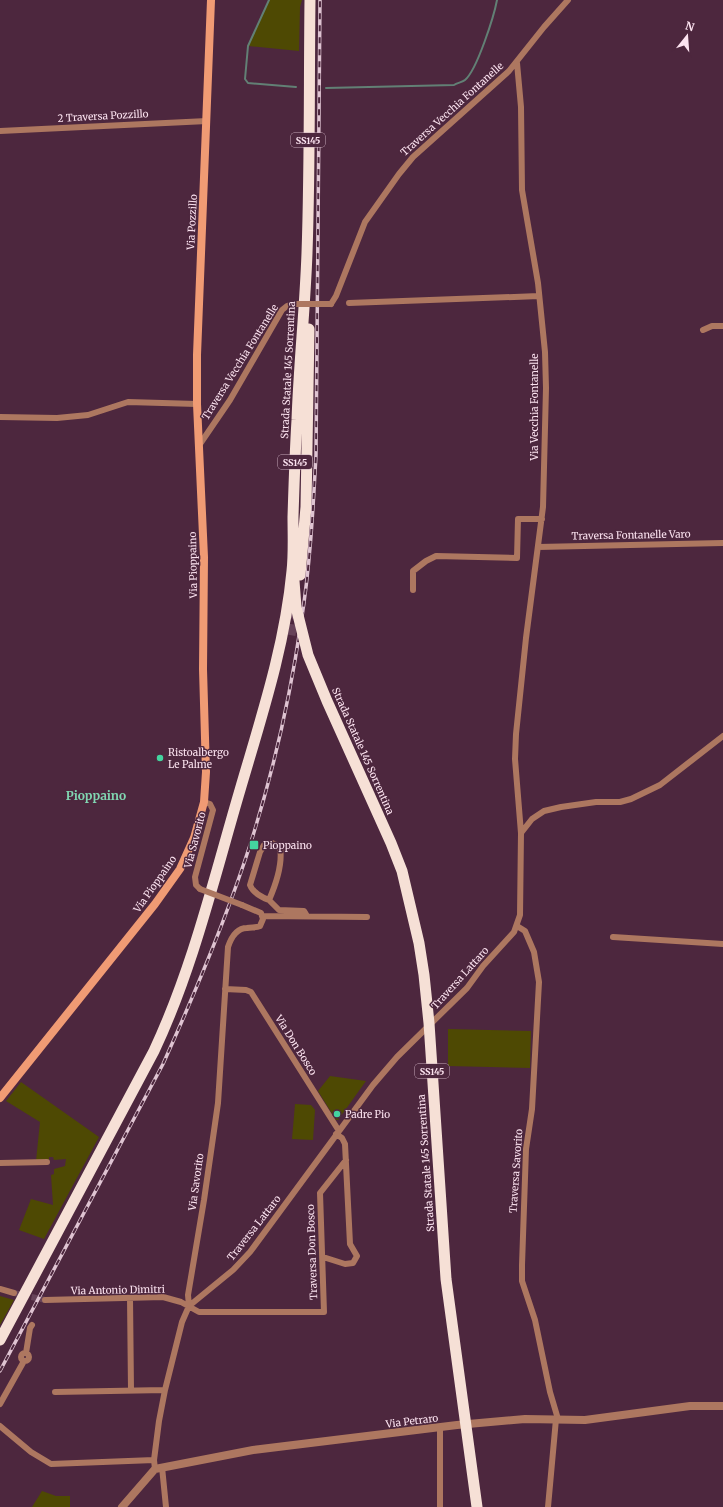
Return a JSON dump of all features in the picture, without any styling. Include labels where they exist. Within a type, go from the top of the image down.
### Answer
[{"type":"highway","name":"Strada Statale 145 Sorrentina","points":[[310,0],[307,252],[294,482],[296,607],[308,655],[402,871],[419,943],[428,1023],[446,1279],[476,1507]]},
{"type":"highway","points":[[0,1340],[163,1032],[185,975],[251,754],[275,669],[305,526],[308,412],[308,321],[305,280]]},
{"type":"highway","points":[[230,825],[245,792],[258,757],[276,695],[290,635]]},
{"type":"main road","name":"Via Pozzillo","points":[[200,444],[197,404],[200,275],[212,0]]},
{"type":"main road","name":"Via Pioppaino","points":[[0,1098],[155,904],[180,869],[194,838],[204,802],[206,772],[203,669],[204,557],[200,444]]},
{"type":"street","points":[[517,63],[544,27],[568,0]]},
{"type":"street","name":"Via Vecchia Fontanelle","points":[[517,63],[521,107],[522,190],[536,267],[545,352],[546,388],[542,519],[526,638],[516,734],[515,759],[521,833]]},
{"type":"street","name":"Traversa Vecchia Fontanelle","points":[[200,444],[230,400],[282,310],[286,306],[292,304],[331,304],[336,296],[365,222],[399,174],[413,157],[476,102],[517,63]]},
{"type":"street","name":"2 Traversa Pozzillo","points":[[0,131],[207,121]]},
{"type":"street","points":[[349,303],[539,296]]},
{"type":"street","points":[[703,330],[712,326],[723,326]]},
{"type":"street","points":[[0,417],[57,418],[88,415],[128,402],[197,404]]},
{"type":"street","points":[[413,590],[413,571],[426,561],[436,556],[517,558],[518,519],[542,519]]},
{"type":"street","name":"Traversa Fontanelle Varo","points":[[538,547],[723,543]]},
{"type":"street","points":[[521,833],[532,819],[544,811],[582,804],[620,802],[632,799],[660,785],[723,736]]},
{"type":"street","name":"Via Savorito","points":[[204,802],[210,804],[213,810],[195,877],[196,885],[200,889],[257,911],[263,916],[367,917]]},
{"type":"street","name":"Traversa Lattaro","points":[[189,1306],[233,1270],[250,1252],[373,1085],[397,1057],[467,988],[483,966],[514,932],[520,915],[521,833]]},
{"type":"street","points":[[269,900],[273,892],[280,867],[281,854],[280,847],[272,843],[264,845],[260,852],[250,885],[252,890],[261,897],[269,900],[279,910],[304,912],[307,916]]},
{"type":"street","name":"Via Savorito","points":[[166,1507],[157,1465],[165,1390],[182,1322],[189,1306],[188,1295],[218,1103],[227,954],[232,937],[240,929],[260,926],[263,923],[263,916]]},
{"type":"street","name":"Traversa Savorito","points":[[517,926],[525,931],[534,952],[539,982],[532,1109],[526,1149],[522,1281],[535,1320],[557,1419],[548,1507]]},
{"type":"street","points":[[613,937],[723,944]]},
{"type":"street","name":"Via Don Bosco","points":[[225,989],[246,990],[251,992],[345,1144],[350,1244],[356,1254],[356,1259],[353,1263],[348,1264],[323,1257]]},
{"type":"street","name":"Traversa Don Bosco","points":[[189,1306],[203,1313],[324,1312],[320,1193],[346,1160]]},
{"type":"street","points":[[0,1163],[47,1162]]},
{"type":"street","points":[[0,1289],[14,1293]]},
{"type":"street","name":"Via Antonio Dimitri","points":[[46,1300],[163,1297],[189,1306]]},
{"type":"street","points":[[130,1298],[131,1390]]},
{"type":"street","points":[[0,1404],[24,1361],[21,1356],[23,1353],[26,1353],[30,1328],[32,1325]]},
{"type":"street","points":[[55,1392],[165,1390]]},
{"type":"street","name":"Via Petraro","points":[[157,1465],[252,1450],[524,1419],[585,1420],[690,1406],[723,1406]]},
{"type":"street","points":[[0,1426],[31,1452],[52,1464],[157,1465]]},
{"type":"street","points":[[440,1428],[440,1507]]},
{"type":"street","points":[[122,1507],[157,1465]]},
{"type":"shaded area","points":[[269,0],[302,0],[300,7],[299,51],[248,46]]},
{"type":"shaded area","points":[[448,1029],[531,1031],[530,1068],[448,1066]]},
{"type":"shaded area","points":[[330,1076],[366,1081],[338,1120],[336,1120],[318,1091]]},
{"type":"shaded area","points":[[21,1082],[99,1137],[44,1239],[19,1230],[31,1199],[53,1205],[51,1175],[54,1174],[54,1169],[65,1166],[66,1159],[54,1160],[53,1157],[49,1157],[49,1160],[36,1161],[40,1122],[6,1101]]},
{"type":"shaded area","points":[[295,1104],[311,1105],[315,1110],[313,1140],[292,1139]]},
{"type":"shaded area","points":[[0,1296],[14,1300],[0,1325]]},
{"type":"shaded area","points":[[42,1491],[56,1496],[70,1496],[70,1507],[32,1507]]},
{"type":"waterway","points":[[269,0],[248,46],[245,79],[248,83],[296,87]]},
{"type":"waterway","points":[[326,88],[454,85],[465,80],[475,66],[480,55],[489,30],[497,0]]},
{"type":"tunnel","points":[[290,635],[295,604]]},
{"type":"tunnel","points":[[14,1293],[45,1300]]},
{"type":"railway","points":[[0,1371],[163,1064],[175,1037],[210,956],[241,873],[266,790],[280,735],[297,651],[307,581],[315,476],[320,0]]},
{"type":"place","name":"Ristoalbergo Le Palme","points":[[160,758]]},
{"type":"place","name":"Pioppaino","points":[[254,845]]},
{"type":"place","name":"Padre Pio","points":[[337,1114]]},
{"type":"district","name":"Pioppaino","points":[[96,795]]}]
